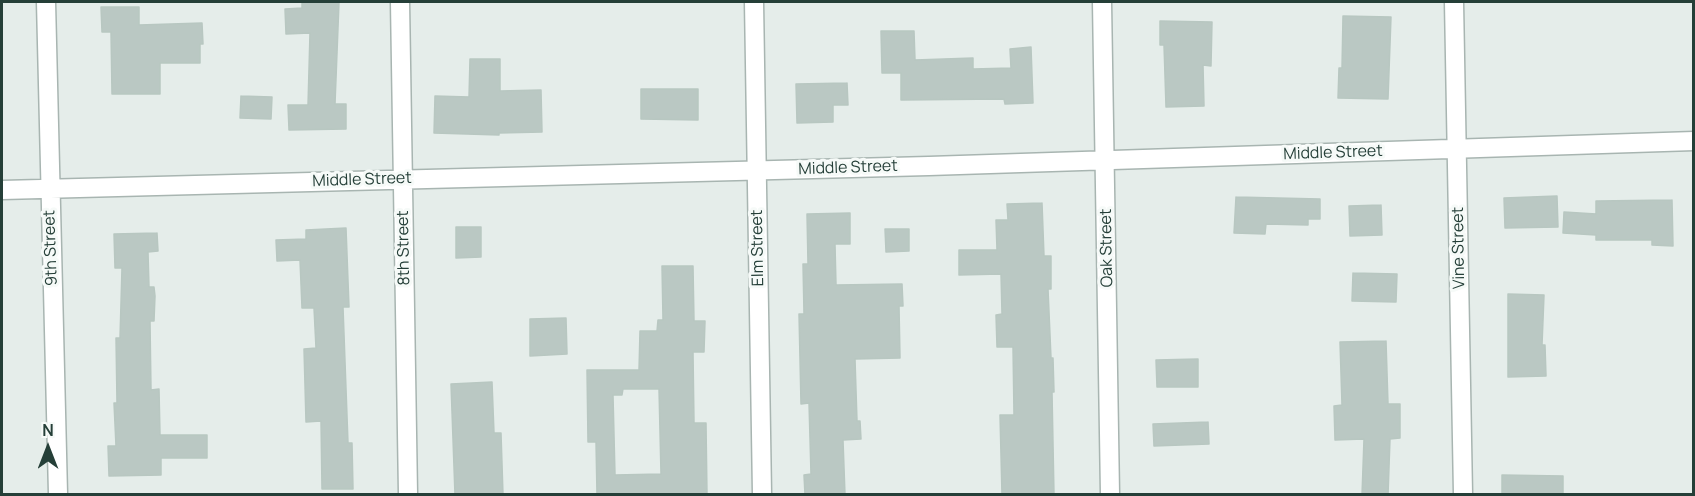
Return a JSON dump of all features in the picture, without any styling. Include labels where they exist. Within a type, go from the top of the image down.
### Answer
[{"type":"street","name":"9th Street","points":[[46,2],[58,495]]},
{"type":"street","name":"8th Street","points":[[400,2],[408,495]]},
{"type":"street","name":"Elm Street","points":[[754,2],[762,495]]},
{"type":"street","name":"Oak Street","points":[[1102,2],[1110,495]]},
{"type":"street","name":"Vine Street","points":[[1454,2],[1463,495]]},
{"type":"street","name":"Middle Street","points":[[2,190],[1105,161],[1694,141]]},
{"type":"building","points":[[302,2],[339,2],[335,104],[346,104],[346,129],[289,130],[288,105],[308,105],[310,33],[286,34],[285,9],[302,8]]},
{"type":"building","points":[[101,7],[139,7],[139,25],[202,23],[203,44],[200,44],[200,63],[160,63],[160,94],[112,94],[111,32],[102,32]]},
{"type":"building","points":[[1343,16],[1391,17],[1388,99],[1338,98],[1339,68],[1342,68]]},
{"type":"building","points":[[1160,21],[1212,22],[1211,66],[1203,65],[1204,106],[1166,107],[1164,45],[1160,45]]},
{"type":"building","points":[[881,31],[914,31],[915,60],[973,58],[973,69],[1011,68],[1010,49],[1031,47],[1033,103],[1005,104],[1004,99],[901,100],[901,73],[882,73]]},
{"type":"building","points":[[470,59],[500,59],[500,91],[541,90],[542,132],[499,133],[499,135],[434,133],[435,96],[469,97]]},
{"type":"building","points":[[847,83],[848,105],[833,105],[833,122],[797,123],[796,84]]},
{"type":"building","points":[[641,89],[698,89],[698,120],[641,119]]},
{"type":"building","points":[[241,96],[272,97],[271,119],[240,118]]},
{"type":"building","points":[[1557,196],[1558,227],[1505,228],[1504,198]]},
{"type":"building","points":[[1236,197],[1320,199],[1320,219],[1308,219],[1308,225],[1266,224],[1265,234],[1234,233]]},
{"type":"building","points":[[1672,200],[1673,246],[1652,245],[1652,240],[1596,240],[1596,235],[1563,233],[1564,212],[1596,214],[1596,201]]},
{"type":"building","points":[[1042,203],[1044,256],[1051,256],[1051,289],[1048,289],[1054,392],[1052,392],[1054,495],[1002,495],[1000,415],[1014,415],[1013,347],[997,347],[996,315],[1002,314],[1001,274],[959,275],[959,250],[997,250],[996,220],[1008,220],[1007,204]]},
{"type":"building","points":[[1381,205],[1382,235],[1350,236],[1349,206]]},
{"type":"building","points":[[850,213],[850,244],[835,244],[836,285],[902,284],[903,306],[899,306],[900,358],[855,359],[857,421],[860,421],[861,439],[843,440],[845,495],[805,495],[804,475],[811,474],[809,403],[801,404],[799,314],[804,314],[803,264],[808,264],[807,214]]},
{"type":"building","points":[[456,227],[481,227],[481,257],[456,258]]},
{"type":"building","points":[[346,228],[349,307],[343,307],[348,443],[352,443],[353,489],[322,489],[321,421],[306,422],[304,349],[316,348],[314,308],[302,308],[300,260],[277,261],[276,240],[306,239],[306,230]]},
{"type":"building","points":[[885,229],[909,229],[909,251],[886,252]]},
{"type":"building","points":[[157,233],[158,251],[148,252],[149,287],[154,287],[155,296],[154,321],[150,321],[151,390],[159,389],[160,435],[207,435],[207,458],[161,458],[161,475],[109,476],[108,446],[116,446],[114,403],[117,403],[116,338],[120,338],[122,268],[115,268],[114,234]]},
{"type":"building","points":[[662,266],[693,266],[694,321],[705,321],[704,352],[693,352],[694,423],[706,423],[707,495],[597,495],[596,442],[588,442],[587,370],[639,370],[640,331],[657,331],[658,320],[663,320]],"holes":[[[623,389],[659,389],[661,474],[615,475],[613,395],[622,395]]]},
{"type":"building","points":[[1353,273],[1397,274],[1396,302],[1352,301]]},
{"type":"building","points":[[1508,294],[1544,295],[1542,345],[1545,345],[1546,376],[1508,377]]},
{"type":"building","points":[[566,318],[567,354],[530,356],[530,319]]},
{"type":"building","points":[[1386,341],[1388,404],[1400,404],[1400,438],[1390,439],[1388,495],[1362,495],[1364,439],[1335,440],[1334,406],[1342,405],[1340,342]]},
{"type":"building","points":[[1198,359],[1198,387],[1157,387],[1156,360]]},
{"type":"building","points":[[492,382],[494,433],[501,433],[503,495],[455,495],[451,384]]},
{"type":"building","points":[[1208,422],[1209,444],[1154,446],[1153,424]]},
{"type":"building","points":[[1502,475],[1563,476],[1563,495],[1502,495]]}]
